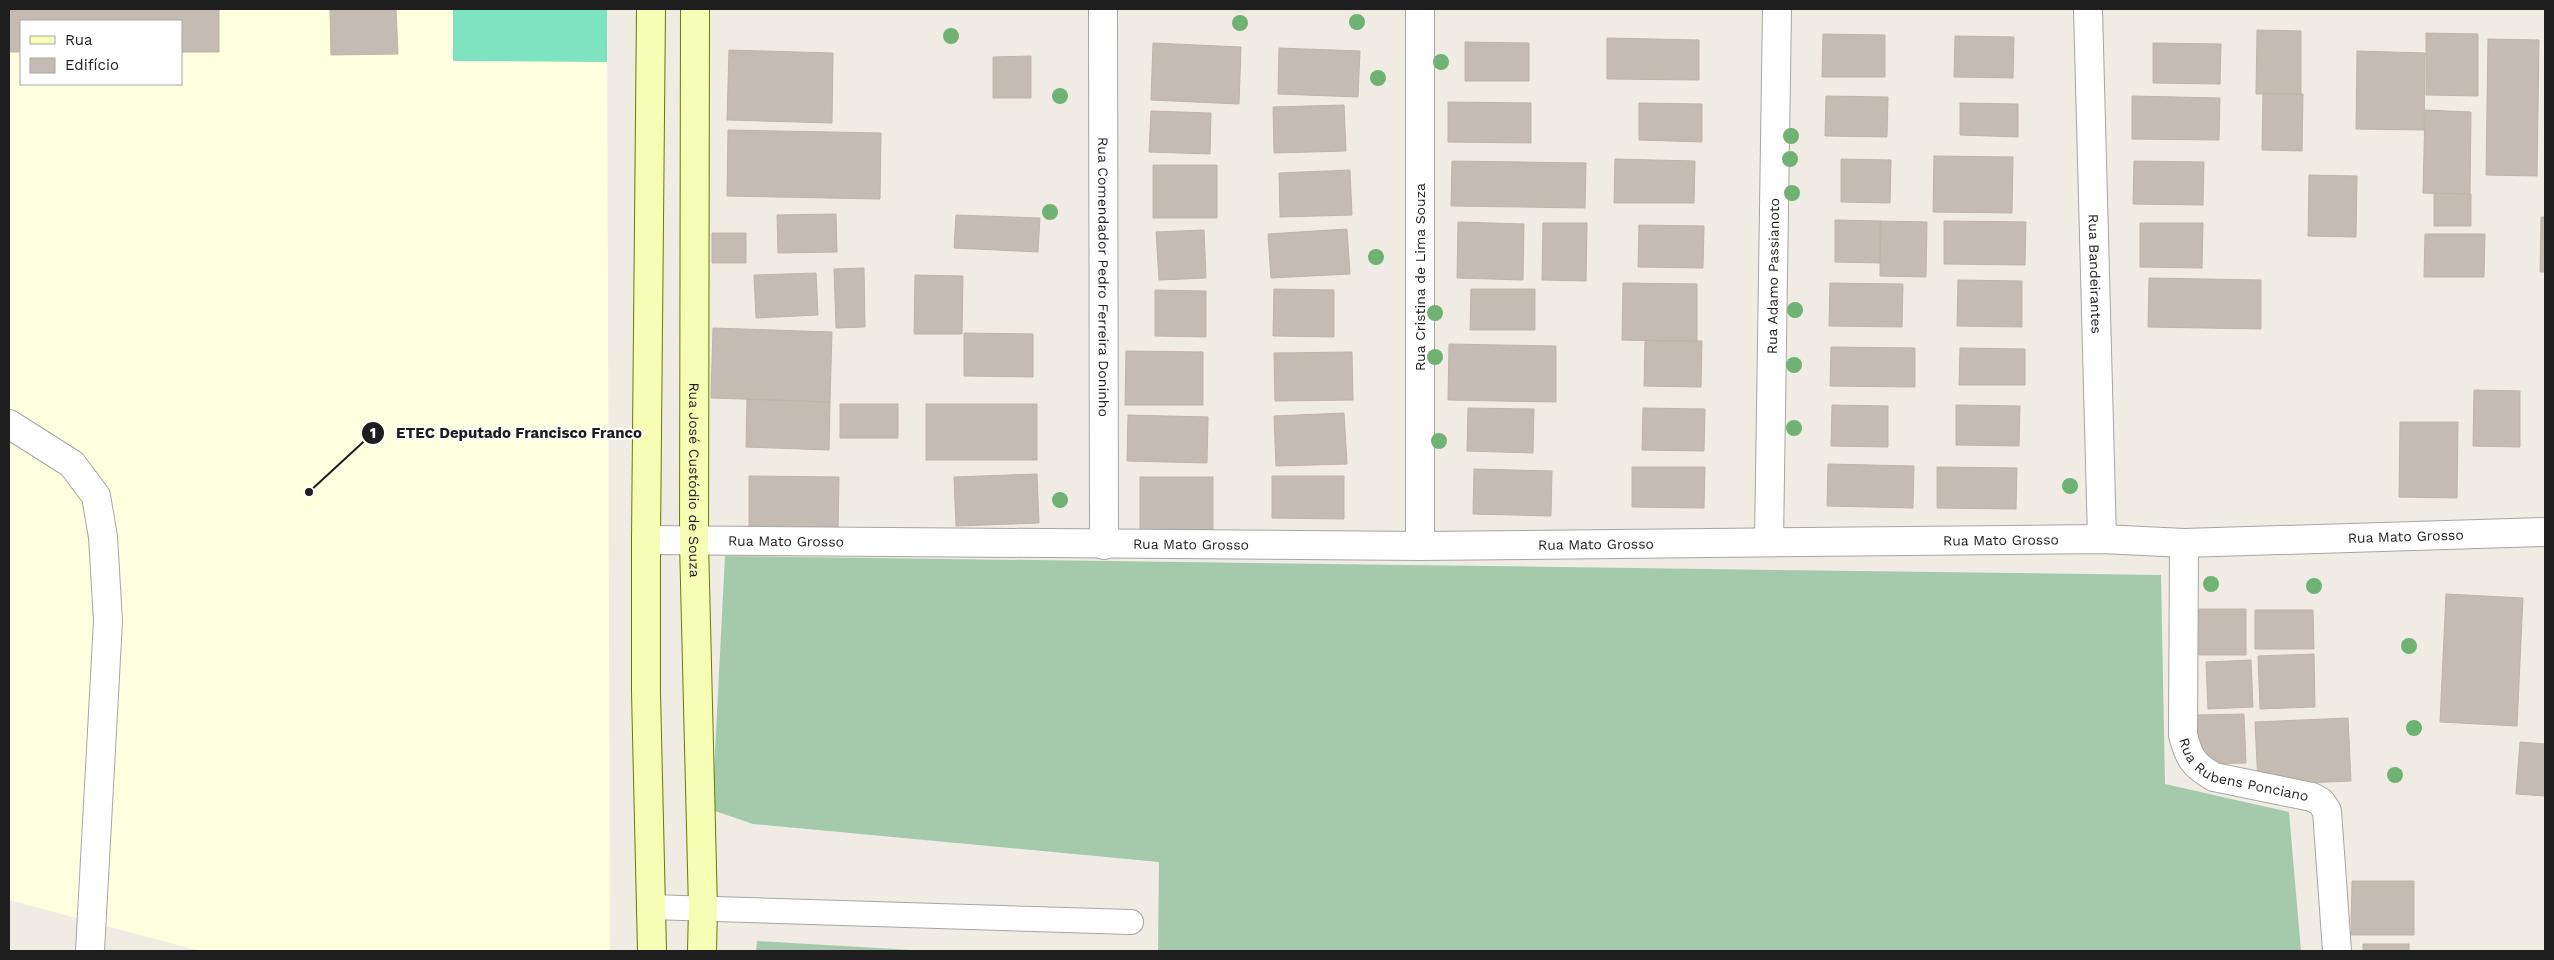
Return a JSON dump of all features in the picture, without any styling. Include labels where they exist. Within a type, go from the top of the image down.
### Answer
[{"type":"street","points":[[651,9],[646,692],[652,951]]},
{"type":"street","name":"Rua José Custódio de Souza","points":[[695,9],[692,259],[694,542],[703,908],[702,951]]},
{"type":"street","name":"Rua Comendador Pedro Ferreira Doninho","points":[[1103,9],[1104,545]]},
{"type":"street","name":"Rua Cristina de Lima Souza","points":[[1420,9],[1420,546]]},
{"type":"street","name":"Rua Adamo Passianoto","points":[[1769,542],[1777,9]]},
{"type":"street","name":"Rua Bandeirantes","points":[[2088,9],[2102,539]]},
{"type":"street","points":[[9,424],[72,464],[96,496],[104,537],[108,621],[90,951]]},
{"type":"street","name":"Rua Mato Grosso","points":[[646,540],[694,542],[1420,546],[2102,539],[2184,543],[2545,532]]},
{"type":"street","name":"Rua Rubens Ponciano","points":[[2184,543],[2183,735],[2189,757],[2201,770],[2214,777],[2312,797],[2321,802],[2327,811],[2337,951]]},
{"type":"lane","points":[[652,907],[1131,922]]},
{"type":"shaded area","points":[[9,9],[607,9],[610,951],[200,951],[9,900]]},
{"type":"shaded area","points":[[725,556],[2161,575],[2165,784],[2289,812],[2301,951],[1158,951],[1159,862],[753,824],[712,810]]},
{"type":"shaded area","points":[[757,941],[929,951],[756,951]]},
{"type":"green space","points":[[453,9],[607,9],[607,62],[453,61]]},
{"type":"building","points":[[9,9],[219,9],[219,52],[182,52],[182,20],[20,20],[20,52],[9,52]]},
{"type":"building","points":[[330,9],[396,9],[398,54],[331,55]]},
{"type":"building","points":[[2257,30],[2301,31],[2301,94],[2256,94]]},
{"type":"building","points":[[2426,33],[2478,34],[2478,96],[2426,95]]},
{"type":"building","points":[[1823,34],[1885,35],[1885,77],[1822,77]]},
{"type":"building","points":[[1955,36],[2014,37],[2013,78],[1954,77]]},
{"type":"building","points":[[1607,38],[1699,40],[1699,80],[1607,79]]},
{"type":"building","points":[[2488,39],[2539,40],[2537,176],[2486,175]]},
{"type":"building","points":[[1465,42],[1529,43],[1529,81],[1465,81]]},
{"type":"building","points":[[1153,43],[1241,47],[1239,104],[1151,100]]},
{"type":"building","points":[[2153,43],[2221,44],[2220,84],[2153,83]]},
{"type":"building","points":[[1279,48],[1360,51],[1358,97],[1278,94]]},
{"type":"building","points":[[729,50],[833,53],[832,123],[727,120]]},
{"type":"building","points":[[2357,51],[2425,53],[2424,130],[2356,129]]},
{"type":"building","points":[[1031,56],[1031,98],[993,98],[993,57]]},
{"type":"building","points":[[2263,93],[2303,94],[2302,151],[2262,150]]},
{"type":"building","points":[[1826,96],[1888,97],[1887,137],[1825,136]]},
{"type":"building","points":[[2132,96],[2220,98],[2219,140],[2132,139]]},
{"type":"building","points":[[1448,102],[1531,103],[1531,143],[1448,142]]},
{"type":"building","points":[[1639,103],[1702,104],[1702,142],[1639,140]]},
{"type":"building","points":[[1960,103],[2018,104],[2018,137],[1960,135]]},
{"type":"building","points":[[1344,105],[1346,151],[1274,153],[1273,107]]},
{"type":"building","points":[[2425,110],[2471,112],[2470,194],[2423,193]]},
{"type":"building","points":[[1151,111],[1211,113],[1210,154],[1149,152]]},
{"type":"building","points":[[728,130],[881,133],[880,199],[727,196]]},
{"type":"building","points":[[1934,156],[2013,157],[2012,213],[1933,212]]},
{"type":"building","points":[[1615,159],[1695,161],[1694,203],[1614,203]]},
{"type":"building","points":[[1841,159],[1891,160],[1890,203],[1841,202]]},
{"type":"building","points":[[1452,161],[1586,163],[1585,208],[1451,206]]},
{"type":"building","points":[[2134,161],[2204,162],[2203,205],[2133,204]]},
{"type":"building","points":[[1153,165],[1217,165],[1217,218],[1153,218]]},
{"type":"building","points":[[1350,170],[1352,215],[1280,217],[1279,173]]},
{"type":"building","points":[[2309,175],[2357,176],[2356,237],[2308,236]]},
{"type":"building","points":[[2434,193],[2471,194],[2471,226],[2434,226]]},
{"type":"building","points":[[836,214],[837,252],[778,253],[777,215]]},
{"type":"building","points":[[956,215],[1040,218],[1038,252],[954,248]]},
{"type":"building","points":[[2541,217],[2545,217],[2545,272],[2540,272]]},
{"type":"building","points":[[1835,220],[1881,221],[1880,263],[1835,262]]},
{"type":"building","points":[[1880,221],[1927,222],[1926,277],[1880,276]]},
{"type":"building","points":[[1944,221],[2026,222],[2025,265],[1944,264]]},
{"type":"building","points":[[1458,222],[1524,224],[1523,280],[1457,278]]},
{"type":"building","points":[[1543,223],[1587,223],[1586,281],[1542,280]]},
{"type":"building","points":[[2140,223],[2203,223],[2202,268],[2140,267]]},
{"type":"building","points":[[1639,225],[1704,226],[1703,268],[1638,267]]},
{"type":"building","points":[[1347,229],[1350,274],[1271,278],[1268,234]]},
{"type":"building","points":[[1204,230],[1206,278],[1159,280],[1156,232]]},
{"type":"building","points":[[712,233],[746,233],[746,263],[712,263]]},
{"type":"building","points":[[2425,234],[2485,234],[2484,277],[2424,277]]},
{"type":"building","points":[[864,268],[865,327],[836,328],[834,269]]},
{"type":"building","points":[[816,273],[818,315],[756,318],[754,275]]},
{"type":"building","points":[[915,275],[963,276],[962,334],[914,334]]},
{"type":"building","points":[[2149,278],[2261,280],[2261,329],[2148,327]]},
{"type":"building","points":[[1958,280],[2022,281],[2022,327],[1957,326]]},
{"type":"building","points":[[1623,283],[1697,284],[1697,342],[1622,340]]},
{"type":"building","points":[[1830,283],[1903,284],[1902,327],[1829,326]]},
{"type":"building","points":[[1274,289],[1334,290],[1334,337],[1273,336]]},
{"type":"building","points":[[1471,289],[1535,289],[1535,330],[1470,330]]},
{"type":"building","points":[[1155,290],[1206,291],[1206,337],[1155,336]]},
{"type":"building","points":[[713,328],[832,332],[830,402],[711,398]]},
{"type":"building","points":[[964,333],[1033,334],[1033,377],[964,376]]},
{"type":"building","points":[[1645,340],[1702,341],[1701,387],[1644,386]]},
{"type":"building","points":[[1449,344],[1556,346],[1556,402],[1448,400]]},
{"type":"building","points":[[1831,347],[1915,348],[1915,387],[1830,386]]},
{"type":"building","points":[[1960,348],[2025,349],[2025,385],[1959,385]]},
{"type":"building","points":[[1126,351],[1203,352],[1203,405],[1125,405]]},
{"type":"building","points":[[1352,352],[1353,400],[1275,401],[1274,353]]},
{"type":"building","points":[[2474,390],[2520,391],[2520,447],[2473,446]]},
{"type":"building","points":[[747,399],[830,402],[829,450],[746,447]]},
{"type":"building","points":[[840,404],[898,404],[898,438],[840,438]]},
{"type":"building","points":[[926,404],[1037,404],[1037,460],[926,460]]},
{"type":"building","points":[[1832,405],[1888,406],[1888,447],[1831,446]]},
{"type":"building","points":[[1956,405],[2020,406],[2019,446],[1956,445]]},
{"type":"building","points":[[1468,408],[1534,409],[1533,453],[1467,451]]},
{"type":"building","points":[[1643,408],[1705,409],[1704,451],[1642,450]]},
{"type":"building","points":[[1344,413],[1347,464],[1276,466],[1274,416]]},
{"type":"building","points":[[1128,415],[1208,417],[1207,463],[1127,461]]},
{"type":"building","points":[[2400,422],[2458,422],[2457,498],[2399,497]]},
{"type":"building","points":[[1828,464],[1914,466],[1913,508],[1827,506]]},
{"type":"building","points":[[1632,467],[1705,467],[1704,508],[1632,507]]},
{"type":"building","points":[[1937,467],[2017,468],[2016,509],[1937,508]]},
{"type":"building","points":[[1474,469],[1552,471],[1551,516],[1473,514]]},
{"type":"building","points":[[1037,474],[1039,523],[956,526],[954,477]]},
{"type":"building","points":[[749,476],[839,477],[838,532],[749,531]]},
{"type":"building","points":[[1272,476],[1344,476],[1344,519],[1272,518]]},
{"type":"building","points":[[1140,477],[1213,477],[1213,532],[1140,532]]},
{"type":"building","points":[[2446,594],[2523,598],[2517,726],[2440,722]]},
{"type":"building","points":[[2188,609],[2246,609],[2246,655],[2189,655]]},
{"type":"building","points":[[2255,610],[2313,610],[2314,649],[2255,649]]},
{"type":"building","points":[[2314,654],[2315,707],[2260,709],[2258,656]]},
{"type":"building","points":[[2251,660],[2253,707],[2208,709],[2206,662]]},
{"type":"building","points":[[2244,714],[2246,763],[2199,764],[2197,715]]},
{"type":"building","points":[[2348,718],[2351,781],[2258,785],[2255,722]]},
{"type":"building","points":[[2520,742],[2545,744],[2545,796],[2516,794]]},
{"type":"building","points":[[2352,881],[2414,881],[2414,935],[2351,935]]},
{"type":"building","points":[[2363,944],[2409,944],[2409,951],[2363,951]]},
{"type":"place","name":"ETEC Deputado Francisco Franco","points":[[309,492]]}]
